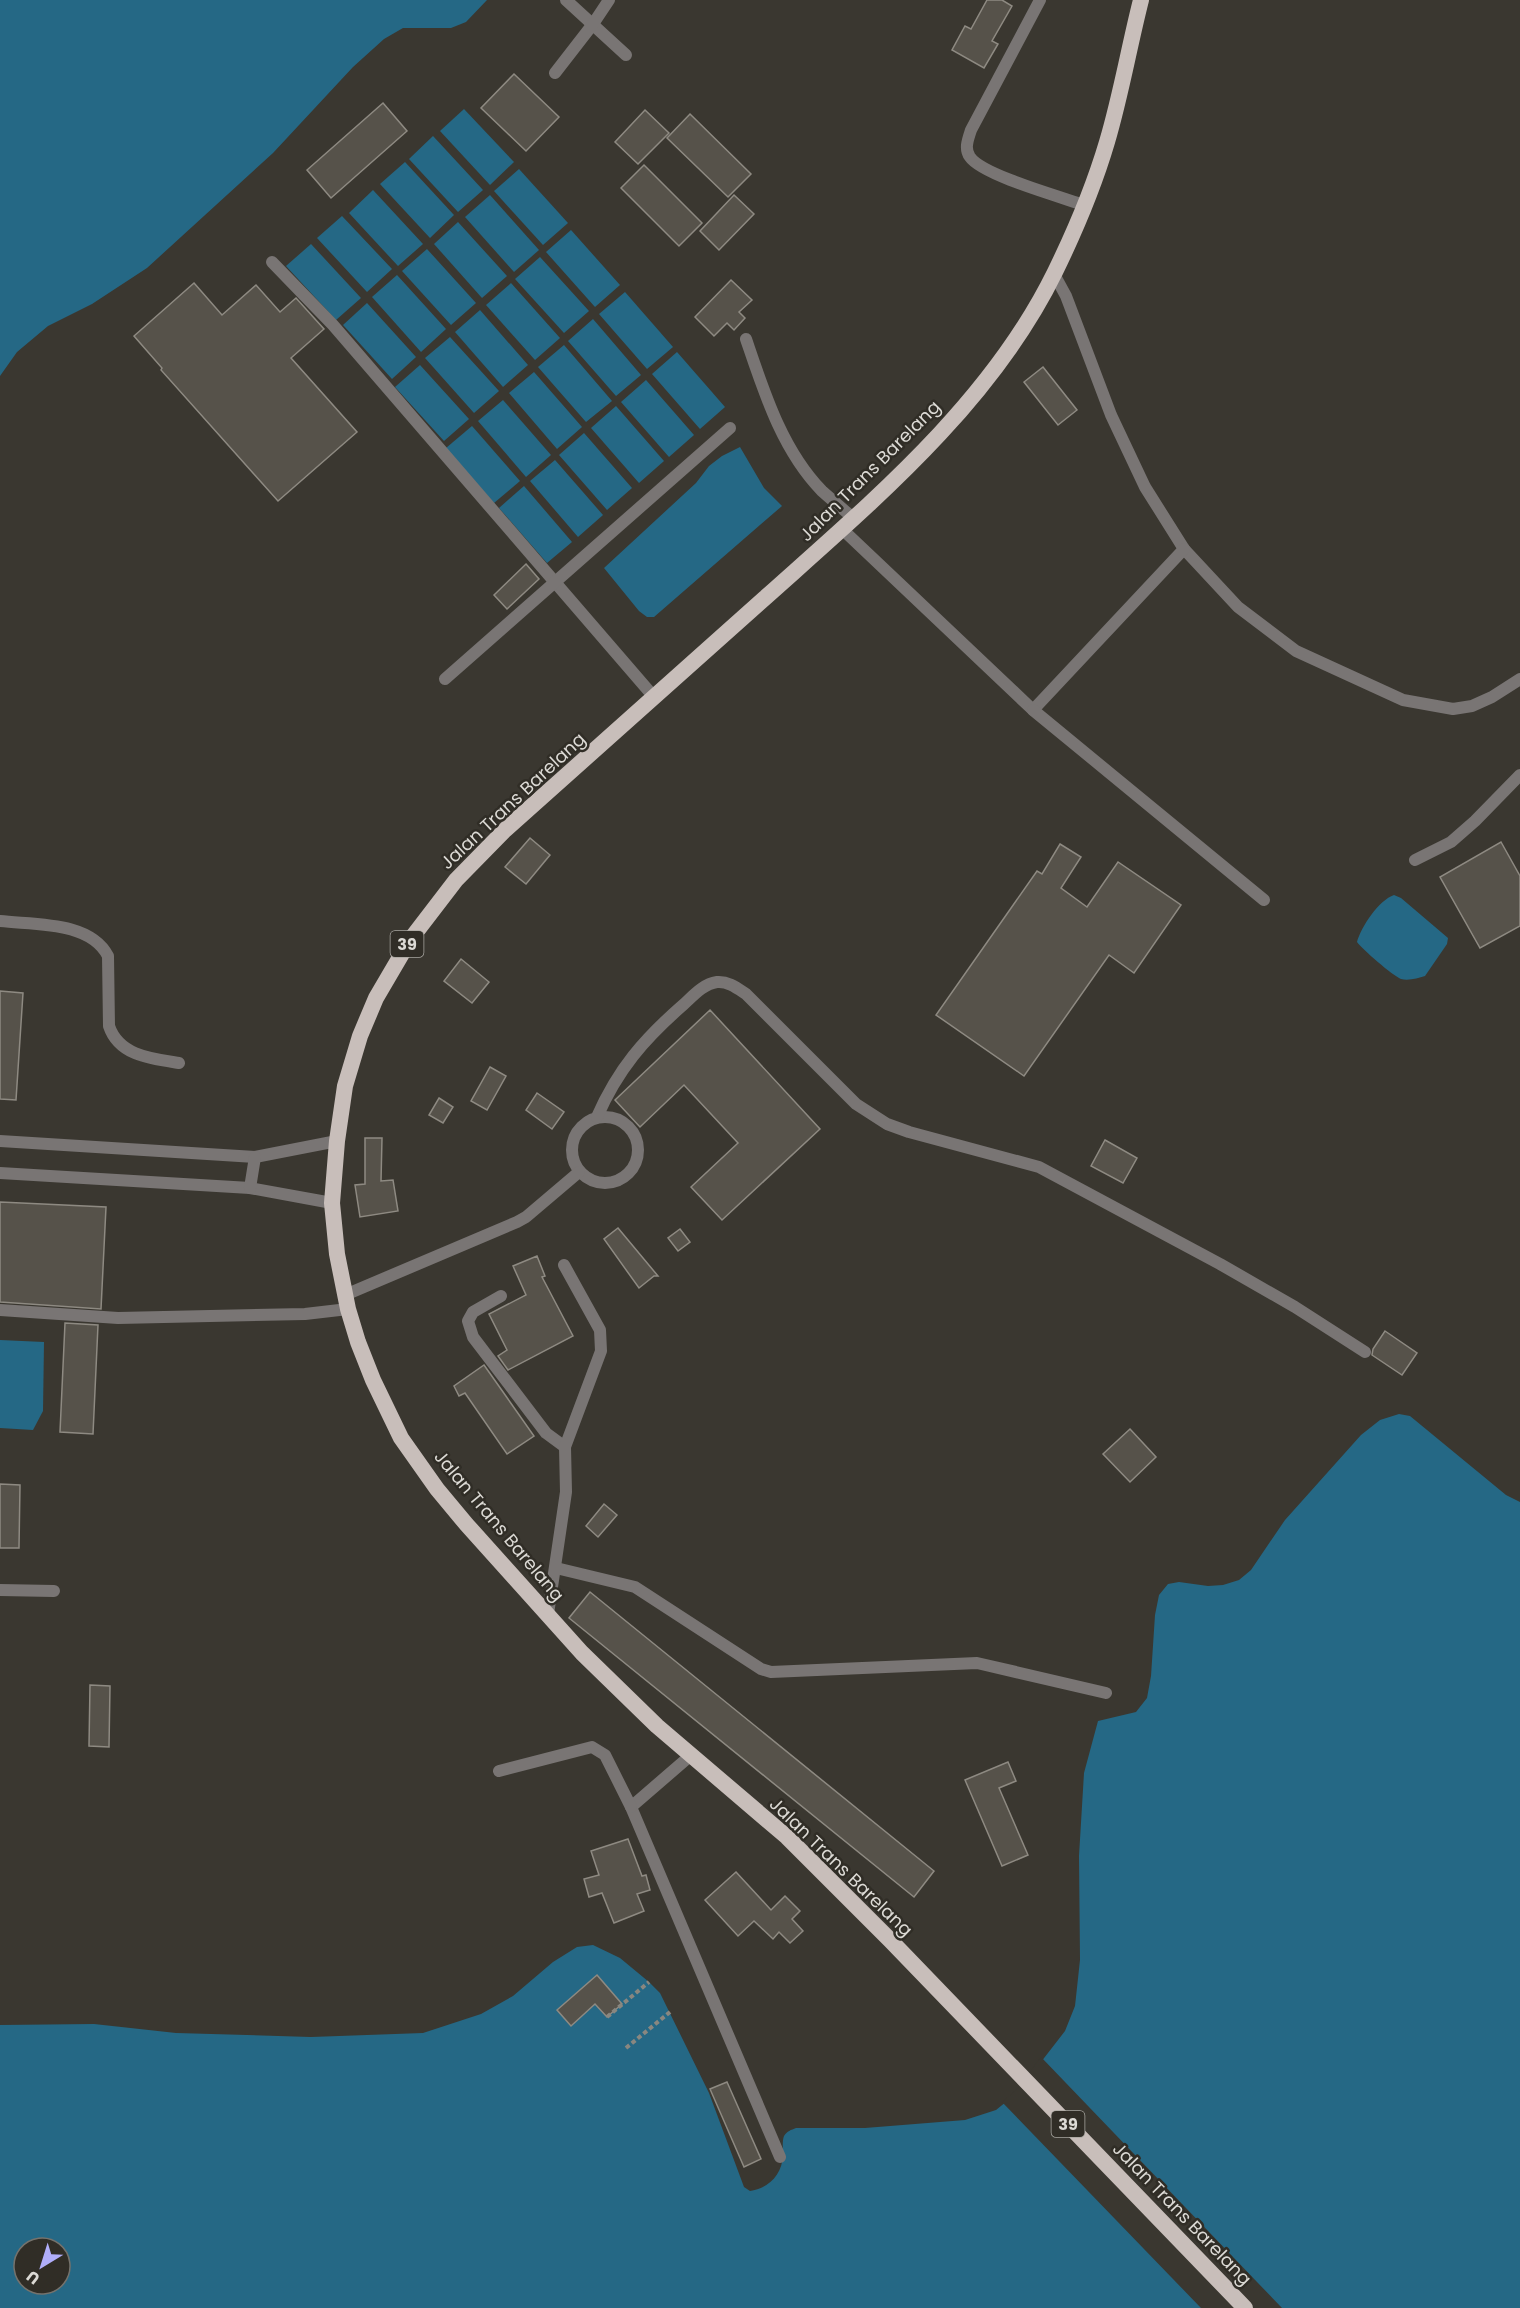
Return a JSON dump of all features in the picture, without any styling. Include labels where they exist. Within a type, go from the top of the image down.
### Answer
[{"type":"highway","name":"Jalan Trans Barelang","points":[[1141,0],[1107,142],[1084,205],[1054,273],[1018,334],[976,390],[926,448],[848,524],[505,830],[456,880],[410,940],[376,998],[360,1036],[345,1086],[337,1141],[332,1203],[337,1254],[347,1302],[373,1380],[401,1438],[452,1507],[618,1689],[690,1756],[787,1837],[890,1940],[1245,2308]]},
{"type":"street","points":[[566,0],[626,56]]},
{"type":"street","points":[[555,73],[609,0]]},
{"type":"street","points":[[1040,0],[971,130],[966,146],[970,157],[989,171],[1084,205]]},
{"type":"street","points":[[272,262],[333,325],[654,697]]},
{"type":"street","points":[[1054,273],[1066,296],[1111,415],[1144,487],[1184,549],[1238,607],[1296,651],[1403,700],[1453,709],[1472,706],[1520,679]]},
{"type":"street","points":[[746,339],[767,400],[790,447],[848,524],[1033,710],[1264,900]]},
{"type":"street","points":[[445,679],[730,428]]},
{"type":"street","points":[[1033,710],[1184,549]]},
{"type":"street","points":[[1415,860],[1450,842],[1475,821],[1520,775]]},
{"type":"street","points":[[0,921],[73,929],[91,935],[108,956],[111,1033],[131,1052],[145,1058],[179,1063]]},
{"type":"street","points":[[597,1117],[609,1089],[623,1067],[653,1031],[705,986],[718,982],[732,984],[746,994],[856,1104],[887,1124],[1039,1167],[1220,1264],[1295,1307],[1365,1352]]},
{"type":"street","points":[[609,1116],[620,1120],[635,1135],[638,1156],[628,1174],[620,1180],[609,1183],[599,1183],[588,1179],[579,1172],[573,1161],[571,1150],[578,1129],[587,1121],[597,1117],[609,1116]]},
{"type":"street","points":[[0,1141],[255,1157],[337,1141]]},
{"type":"street","points":[[250,1188],[255,1157]]},
{"type":"street","points":[[0,1310],[118,1318],[305,1314],[347,1302],[517,1222],[579,1172]]},
{"type":"street","points":[[0,1173],[250,1188],[332,1203]]},
{"type":"street","points":[[548,1614],[566,1492],[565,1447],[601,1351],[602,1341],[600,1329],[564,1265]]},
{"type":"street","points":[[501,1296],[473,1312],[468,1321],[469,1328],[473,1337],[546,1433],[565,1447]]},
{"type":"street","points":[[556,1568],[635,1587],[761,1669],[771,1672],[977,1664],[1106,1693]]},
{"type":"street","points":[[0,1590],[54,1591]]},
{"type":"street","points":[[499,1771],[592,1747],[605,1755],[632,1807],[780,2157]]},
{"type":"street","points":[[632,1807],[690,1756]]},
{"type":"path","points":[[607,2017],[649,1982]]},
{"type":"path","points":[[626,2048],[670,2012]]},
{"type":"water","points":[[0,0],[487,0],[466,22],[451,28],[403,28],[384,39],[353,67],[273,153],[147,268],[92,304],[48,326],[17,352],[0,376]]},
{"type":"water","points":[[464,109],[514,162],[490,185],[440,131]]},
{"type":"water","points":[[433,136],[483,190],[458,212],[409,159]]},
{"type":"water","points":[[405,162],[454,215],[430,238],[380,184]]},
{"type":"water","points":[[519,169],[568,223],[543,245],[494,191]]},
{"type":"water","points":[[373,190],[423,244],[398,266],[349,213]]},
{"type":"water","points":[[490,195],[539,250],[514,272],[465,217]]},
{"type":"water","points":[[342,216],[392,269],[367,292],[317,238]]},
{"type":"water","points":[[458,222],[507,276],[482,298],[434,244]]},
{"type":"water","points":[[571,230],[620,285],[595,307],[546,252]]},
{"type":"water","points":[[311,244],[361,298],[336,320],[286,266]]},
{"type":"water","points":[[427,249],[476,303],[451,325],[402,271]]},
{"type":"water","points":[[540,257],[589,311],[564,333],[515,279]]},
{"type":"water","points":[[397,275],[446,329],[421,352],[372,297]]},
{"type":"water","points":[[511,283],[560,338],[535,360],[486,305]]},
{"type":"water","points":[[625,292],[673,347],[647,369],[599,314]]},
{"type":"water","points":[[367,303],[416,357],[392,379],[343,325]]},
{"type":"water","points":[[480,310],[528,365],[503,387],[455,332]]},
{"type":"water","points":[[593,319],[641,375],[616,396],[568,341]]},
{"type":"water","points":[[450,337],[499,391],[474,413],[425,358]]},
{"type":"water","points":[[564,345],[612,401],[586,422],[538,367]]},
{"type":"water","points":[[677,352],[725,407],[700,429],[652,374]]},
{"type":"water","points":[[420,365],[469,419],[444,441],[395,387]]},
{"type":"water","points":[[534,372],[582,427],[557,449],[509,393]]},
{"type":"water","points":[[646,380],[694,435],[669,457],[621,402]]},
{"type":"water","points":[[503,400],[551,455],[526,477],[478,421]]},
{"type":"water","points":[[616,406],[664,461],[639,483],[591,428]]},
{"type":"water","points":[[472,426],[520,481],[494,503],[446,448]]},
{"type":"water","points":[[584,433],[632,488],[607,510],[559,455]]},
{"type":"water","points":[[740,447],[764,488],[782,506],[654,617],[647,617],[639,611],[604,568],[696,483],[709,466]]},
{"type":"water","points":[[555,460],[603,515],[578,537],[530,481]]},
{"type":"water","points":[[524,486],[572,542],[547,563],[499,508]]},
{"type":"water","points":[[1394,895],[1401,898],[1448,938],[1447,944],[1425,976],[1401,979],[1391,973],[1357,942],[1371,915],[1382,902]]},
{"type":"water","points":[[0,1340],[44,1342],[43,1411],[33,1430],[0,1428]]},
{"type":"water","points":[[1399,1414],[1410,1416],[1506,1495],[1520,1502],[1520,2308],[0,2308],[0,2025],[94,2024],[176,2033],[311,2037],[423,2033],[481,2014],[513,1996],[553,1962],[577,1947],[593,1945],[620,1958],[660,1993],[709,2093],[744,2187],[750,2191],[769,2184],[777,2174],[782,2162],[784,2136],[796,2128],[865,2128],[965,2120],[996,2110],[1017,2093],[1065,2031],[1075,2006],[1080,1960],[1079,1856],[1084,1773],[1098,1721],[1136,1712],[1147,1698],[1159,1595],[1168,1584],[1179,1582],[1208,1586],[1223,1585],[1239,1580],[1251,1570],[1285,1520],[1361,1435],[1380,1420]]},
{"type":"pier","points":[[1041,2057],[1282,2308],[1201,2308],[1002,2102],[1015,2091]]},
{"type":"building","points":[[987,0],[1002,0],[1012,6],[992,41],[998,44],[984,68],[952,50],[965,26],[971,29]]},
{"type":"building","points":[[514,74],[559,117],[526,151],[481,108]]},
{"type":"building","points":[[383,103],[407,131],[331,198],[307,170]]},
{"type":"building","points":[[645,110],[669,133],[638,164],[615,142]]},
{"type":"building","points":[[690,114],[751,174],[728,197],[667,138]]},
{"type":"building","points":[[644,165],[702,223],[679,246],[621,188]]},
{"type":"building","points":[[734,195],[754,214],[719,250],[700,231]]},
{"type":"building","points":[[731,280],[752,300],[739,312],[745,318],[734,330],[727,323],[714,336],[695,317]]},
{"type":"building","points":[[194,283],[222,315],[256,285],[280,312],[296,298],[324,329],[291,358],[357,432],[278,501],[161,370],[162,368],[134,336]]},
{"type":"building","points":[[1043,367],[1077,410],[1058,425],[1024,382]]},
{"type":"building","points":[[526,564],[539,579],[507,609],[494,595]]},
{"type":"building","points":[[530,838],[550,855],[526,884],[505,867]]},
{"type":"building","points":[[1501,842],[1520,876],[1520,926],[1480,948],[1440,877]]},
{"type":"building","points":[[1060,844],[1081,857],[1061,888],[1087,907],[1118,862],[1181,905],[1134,973],[1109,955],[1024,1076],[936,1015],[1037,871],[1042,874]]},
{"type":"building","points":[[461,959],[489,982],[472,1003],[444,981]]},
{"type":"building","points":[[0,991],[23,993],[16,1100],[0,1099]]},
{"type":"building","points":[[710,1010],[820,1129],[722,1220],[691,1187],[738,1143],[684,1085],[640,1127],[615,1100]]},
{"type":"building","points":[[490,1067],[506,1076],[487,1110],[471,1101]]},
{"type":"building","points":[[537,1093],[564,1112],[552,1129],[526,1110]]},
{"type":"building","points":[[439,1098],[453,1107],[443,1123],[429,1115]]},
{"type":"building","points":[[365,1138],[382,1138],[381,1181],[393,1180],[398,1211],[360,1217],[355,1185],[365,1184]]},
{"type":"building","points":[[1105,1140],[1137,1158],[1123,1183],[1091,1166]]},
{"type":"building","points":[[0,1202],[106,1207],[101,1309],[0,1302]]},
{"type":"building","points":[[618,1228],[658,1276],[654,1276],[639,1288],[604,1239]]},
{"type":"building","points":[[680,1229],[690,1242],[678,1251],[668,1238]]},
{"type":"building","points":[[537,1256],[545,1276],[542,1277],[573,1336],[508,1370],[498,1356],[507,1350],[489,1314],[526,1295],[513,1266]]},
{"type":"building","points":[[65,1323],[98,1325],[93,1434],[60,1432]]},
{"type":"building","points":[[1385,1331],[1417,1353],[1402,1375],[1372,1355],[1373,1349]]},
{"type":"building","points":[[484,1365],[534,1436],[507,1454],[465,1393],[459,1396],[454,1386]]},
{"type":"building","points":[[1130,1429],[1156,1457],[1130,1482],[1103,1454]]},
{"type":"building","points":[[0,1484],[20,1485],[19,1548],[0,1548]]},
{"type":"building","points":[[604,1504],[617,1515],[598,1537],[586,1526]]},
{"type":"building","points":[[590,1592],[934,1871],[914,1897],[569,1618]]},
{"type":"building","points":[[90,1685],[110,1686],[109,1747],[89,1746]]},
{"type":"building","points":[[1008,1762],[1016,1781],[999,1788],[1028,1855],[1002,1866],[965,1780]]},
{"type":"building","points":[[628,1839],[642,1876],[646,1875],[650,1890],[637,1894],[644,1911],[614,1923],[602,1893],[589,1897],[584,1879],[599,1875],[591,1851]]},
{"type":"building","points":[[736,1872],[771,1910],[785,1896],[800,1911],[792,1919],[803,1931],[790,1943],[779,1932],[773,1939],[754,1921],[738,1936],[705,1900]]},
{"type":"building","points":[[597,1975],[622,2004],[607,2017],[595,2004],[571,2026],[557,2010]]},
{"type":"building","points":[[727,2082],[761,2159],[744,2167],[710,2089]]}]
